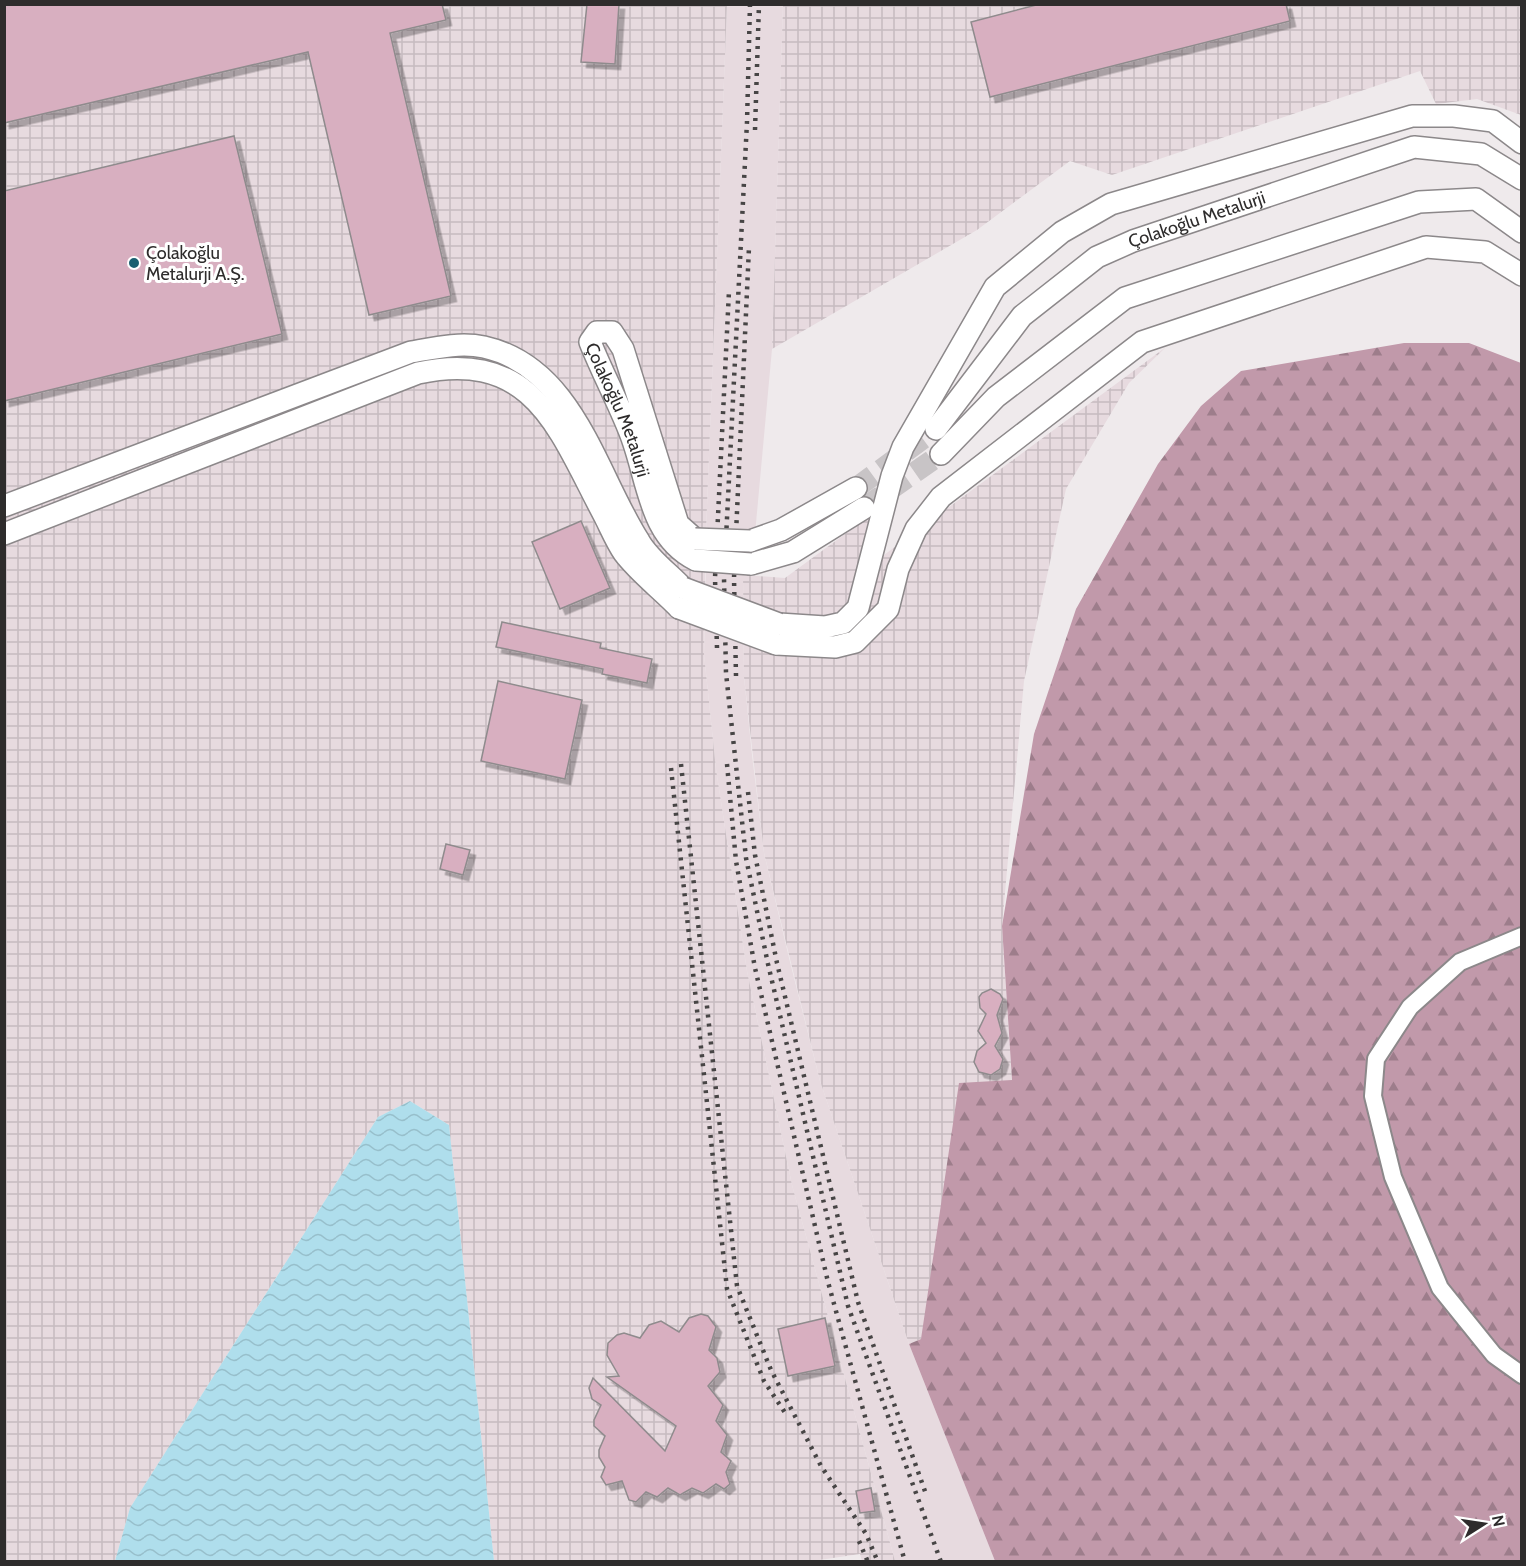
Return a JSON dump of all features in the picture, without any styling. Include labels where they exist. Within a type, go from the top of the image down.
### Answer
[{"type":"main road","points":[[4,506],[411,352],[443,346],[483,346],[520,360],[567,405],[639,543],[683,588],[778,634],[843,623],[858,608],[892,476],[903,447],[995,287],[1062,232],[1111,204],[1412,116],[1454,116],[1493,122],[1521,143]]},
{"type":"main road","name":"Çolakoğlu Metalurji","points":[[936,429],[1022,316],[1097,257],[1133,240],[1414,147],[1481,154],[1521,179]]},
{"type":"main road","points":[[941,454],[996,397],[1125,298],[1419,202],[1476,199],[1521,232]]},
{"type":"main road","points":[[4,534],[418,373],[447,366],[484,369],[519,386],[549,413],[624,553],[680,608],[835,647],[855,642],[888,609],[898,569],[916,529],[941,497],[1143,342],[1426,247],[1485,252],[1521,275]]},
{"type":"main road","name":"Çolakoğlu Metalurji","points":[[597,332],[612,332],[622,349],[674,513],[678,524],[695,550],[682,553],[660,527],[630,431],[590,342],[597,332]]},
{"type":"main road","points":[[695,550],[750,541],[782,530],[856,488]]},
{"type":"main road","points":[[695,550],[751,564],[794,552],[864,508]]},
{"type":"street","points":[[1521,936],[1460,962],[1410,1007],[1376,1059],[1373,1096],[1393,1177],[1440,1288],[1494,1355],[1521,1375]]},
{"type":"shaded area","points":[[5,5],[727,5],[706,531],[704,654],[716,769],[747,971],[792,1185],[895,1561],[862,1561],[860,1554],[806,1562],[494,1561],[449,1125],[410,1101],[378,1117],[130,1508],[115,1561],[5,1562]]},
{"type":"shaded area","points":[[727,5],[783,5],[772,349],[755,534],[706,531]]},
{"type":"shaded area","points":[[783,5],[1521,5],[1521,115],[1477,99],[1436,104],[1420,71],[1112,175],[1070,161],[977,230],[772,349]]},
{"type":"shaded area","points":[[1166,347],[1129,383],[1066,489],[1024,681],[1002,926],[1012,1081],[921,1339],[909,1344],[820,1081],[764,853],[744,677],[743,575],[785,578],[871,515],[884,555]]},
{"type":"shaded area","points":[[706,572],[743,575],[744,677],[764,853],[820,1081],[909,1344],[995,1561],[895,1561],[792,1185],[747,971],[716,769],[704,654]]},
{"type":"green space","points":[[1404,343],[1469,343],[1521,363],[1521,1561],[995,1561],[909,1344],[921,1339],[959,1083],[1012,1080],[1002,926],[1034,734],[1076,609],[1158,464],[1201,406],[1241,371]]},
{"type":"water","points":[[410,1101],[449,1125],[494,1561],[115,1561],[130,1508],[378,1117]]},
{"type":"building","points":[[4,4],[442,4],[446,20],[390,33],[451,296],[369,315],[308,52],[4,123]]},
{"type":"building","points":[[587,4],[619,4],[615,64],[581,62]]},
{"type":"building","points":[[1040,4],[1286,4],[1290,21],[990,97],[971,22]]},
{"type":"building","name":"Çolakoğlu Metalurji A.Ş.","points":[[234,136],[282,334],[4,401],[4,191]]},
{"type":"building","points":[[581,521],[610,588],[560,609],[532,542]]},
{"type":"building","points":[[502,622],[601,643],[600,648],[652,659],[647,683],[602,674],[603,669],[496,647]]},
{"type":"building","points":[[498,681],[582,700],[565,779],[481,761]]},
{"type":"building","points":[[446,844],[470,850],[463,875],[440,869]]},
{"type":"building","points":[[991,989],[1000,994],[1003,999],[997,1015],[1002,1033],[995,1046],[1003,1059],[1000,1069],[991,1075],[979,1072],[974,1062],[977,1051],[986,1043],[978,1031],[986,1014],[980,1008],[979,997]]},
{"type":"building","points":[[701,1314],[708,1316],[716,1327],[709,1350],[717,1358],[720,1372],[708,1386],[723,1405],[716,1421],[727,1435],[721,1452],[731,1461],[726,1472],[730,1484],[724,1489],[716,1484],[703,1493],[692,1488],[680,1495],[668,1488],[657,1497],[646,1492],[636,1502],[629,1500],[622,1481],[606,1485],[601,1477],[605,1467],[599,1457],[599,1450],[605,1436],[594,1426],[594,1420],[601,1405],[592,1399],[589,1388],[593,1378],[665,1451],[676,1426],[607,1377],[619,1376],[607,1355],[608,1343],[617,1335],[624,1333],[640,1338],[649,1325],[661,1321],[679,1332],[689,1318]]},
{"type":"building","points":[[825,1318],[835,1366],[788,1376],[778,1329]]},
{"type":"building","points":[[871,1488],[875,1511],[860,1513],[856,1491]]},
{"type":"tunnel","points":[[856,488],[936,429]]},
{"type":"tunnel","points":[[864,508],[941,454]]},
{"type":"railway","points":[[750,4],[747,122],[724,578],[726,673],[746,858],[768,964],[848,1306],[941,1562]]},
{"type":"railway","points":[[755,130],[759,4]]},
{"type":"railway","points":[[736,676],[734,578],[749,247]]},
{"type":"railway","points":[[717,648],[715,578],[729,291]]},
{"type":"railway","points":[[681,764],[737,1286],[771,1370],[821,1466],[866,1534],[878,1562]]},
{"type":"railway","points":[[727,764],[736,861],[755,968],[828,1282],[905,1562]]},
{"type":"railway","points":[[671,768],[727,1289],[764,1381],[786,1414]]},
{"type":"railway","points":[[748,792],[755,855],[777,963],[858,1302],[927,1497]]},
{"type":"railway","points":[[859,1541],[868,1562]]},
{"type":"place","name":"Çolakoğlu Metalurji A.Ş.","points":[[134,263]]}]
